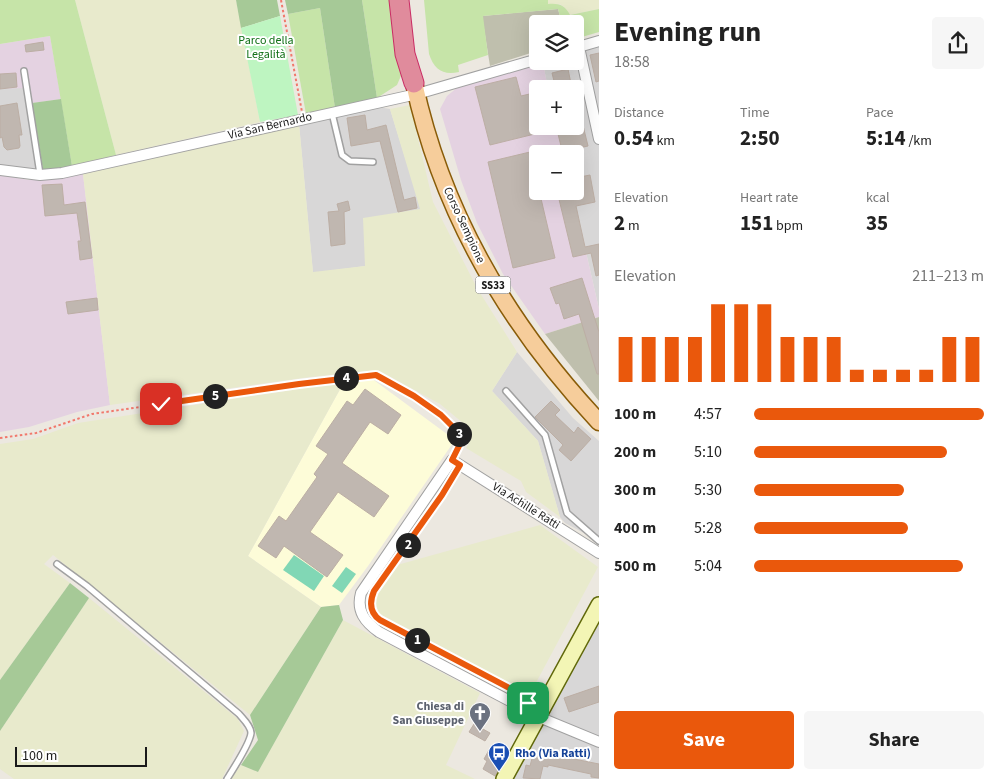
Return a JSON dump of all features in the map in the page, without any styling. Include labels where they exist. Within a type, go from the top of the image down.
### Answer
[{"type":"highway","name":"Corso Sempione","points":[[399,0],[405,54],[416,89]]},
{"type":"highway","name":"Corso Sempione","points":[[410,0],[416,59],[416,89]]},
{"type":"main road","name":"Corso Sempione","points":[[416,89],[424,127],[439,172],[483,266],[506,307],[532,343],[599,422]]},
{"type":"street","points":[[584,46],[599,41]]},
{"type":"street","name":"Via San Bernardo","points":[[0,170],[40,175],[62,173],[332,113],[416,89],[529,61]]},
{"type":"street","points":[[582,70],[599,139]]},
{"type":"street","points":[[456,462],[361,593],[359,600],[360,609],[364,619],[379,632],[539,716],[599,742]]},
{"type":"street","name":"Via Achille Ratti","points":[[456,462],[599,553]]},
{"type":"street","points":[[504,779],[599,604]]},
{"type":"lane","points":[[24,71],[40,175]]},
{"type":"lane","points":[[332,113],[342,154],[350,160],[373,162]]},
{"type":"lane","points":[[506,392],[545,435],[567,513],[599,541]]},
{"type":"lane","points":[[57,564],[87,586],[224,701],[248,724],[251,732],[249,740],[227,779]]},
{"type":"path","points":[[281,0],[303,119]]},
{"type":"path","points":[[0,438],[36,433],[92,414],[299,384],[376,375],[420,400],[441,415],[459,433],[456,462],[442,495],[389,570]]},
{"type":"path","points":[[372,613],[370,600],[374,591]]},
{"type":"path","points":[[376,617],[530,699],[528,703]]},
{"type":"shaded area","points":[[75,0],[236,0],[260,122],[116,155]]},
{"type":"shaded area","points":[[236,0],[277,0],[280,16],[241,28]]},
{"type":"shaded area","points":[[285,0],[362,0],[377,98],[335,108],[320,8],[288,14]]},
{"type":"shaded area","points":[[548,0],[599,0],[599,9],[569,15],[560,4],[548,4]]},
{"type":"shaded area","points":[[558,9],[560,15],[529,15],[529,54],[490,66],[482,16]]},
{"type":"shaded area","points":[[50,36],[61,99],[26,104],[24,88],[0,89],[0,44]]},
{"type":"shaded area","points":[[599,46],[599,309],[574,200],[584,200],[584,145],[561,145],[558,135],[584,135],[584,80],[546,80],[544,70],[584,70],[584,50]]},
{"type":"shaded area","points":[[529,67],[529,70],[544,70],[546,80],[529,80],[529,135],[558,135],[561,145],[529,145],[529,200],[574,200],[599,309],[599,317],[545,334],[503,274],[477,223],[461,180],[440,109],[447,96],[458,87]]},
{"type":"shaded area","points":[[24,88],[37,171],[0,166],[0,89]]},
{"type":"shaded area","points":[[61,99],[72,166],[43,170],[32,103]]},
{"type":"shaded area","points":[[410,105],[433,202],[477,288],[517,352],[492,391],[538,441],[560,517],[526,492],[521,481],[466,448],[469,443],[467,430],[463,423],[440,404],[378,370],[310,377],[110,405],[83,174],[299,124],[313,272],[365,266],[363,218],[420,209],[390,109]]},
{"type":"shaded area","points":[[374,106],[390,109],[421,209],[365,266],[313,273],[299,124]]},
{"type":"shaded area","points":[[83,174],[110,405],[77,412],[29,427],[0,432],[0,175],[29,180]]},
{"type":"shaded area","points":[[599,317],[599,401],[545,334]]},
{"type":"shaded area","points":[[517,352],[573,418],[599,441],[599,541],[565,523],[560,517],[538,441],[492,391]]},
{"type":"shaded area","points":[[371,378],[455,440],[339,605],[321,607],[248,556],[344,382]]},
{"type":"shaded area","points":[[344,382],[248,556],[321,607],[250,715],[53,555],[44,564],[70,583],[0,680],[0,444],[33,439],[78,423]]},
{"type":"shaded area","points":[[540,525],[598,567],[530,694],[380,614],[375,605],[374,600],[377,592],[397,565]]},
{"type":"shaded area","points":[[70,583],[89,598],[0,731],[0,680]]},
{"type":"shaded area","points":[[89,598],[238,719],[244,731],[222,779],[14,779],[0,769],[0,731]]},
{"type":"shaded area","points":[[339,605],[343,620],[258,772],[241,765],[258,740],[250,715],[321,607]]},
{"type":"shaded area","points":[[599,618],[599,779],[512,779]]},
{"type":"shaded area","points":[[343,620],[480,693],[446,765],[475,779],[231,779],[241,765],[258,772]]},
{"type":"green space","points":[[0,0],[75,0],[116,155],[72,166],[50,36],[0,44]]},
{"type":"green space","points":[[362,0],[391,0],[393,32],[403,71],[397,85],[377,98]]},
{"type":"green space","points":[[424,0],[548,0],[548,4],[561,5],[570,15],[560,15],[558,9],[483,16],[488,55],[458,65],[459,72],[448,73],[440,70],[436,67],[429,54]]},
{"type":"green space","points":[[320,8],[335,108],[306,114],[288,14]]},
{"type":"green space","points":[[599,9],[599,32],[584,36],[584,15],[570,15]]},
{"type":"green space","name":"Parco della Legalità","points":[[280,16],[298,115],[260,122],[241,28]]},
{"type":"green space","points":[[294,555],[324,576],[314,591],[283,570]]},
{"type":"green space","points":[[346,567],[356,574],[342,593],[332,586]]},
{"type":"building","points":[[43,42],[44,50],[26,52],[25,45]]},
{"type":"building","points":[[599,53],[599,81],[596,82],[590,55]]},
{"type":"building","points":[[568,70],[570,80],[554,80],[552,73]]},
{"type":"building","points":[[16,73],[17,87],[0,89],[0,74]]},
{"type":"building","points":[[516,77],[521,96],[529,94],[529,135],[531,135],[490,145],[475,87]]},
{"type":"building","points":[[17,103],[22,135],[19,135],[20,146],[19,148],[7,150],[4,147],[2,137],[0,138],[0,106]]},
{"type":"building","points":[[365,115],[367,130],[386,125],[404,200],[415,197],[417,208],[398,212],[380,141],[351,146],[347,118]]},
{"type":"building","points":[[584,130],[588,146],[561,145],[558,135],[584,135]]},
{"type":"building","points":[[529,152],[529,200],[541,200],[555,258],[513,268],[488,162]]},
{"type":"building","points":[[590,175],[595,202],[576,206],[585,247],[599,244],[599,275],[596,276],[591,253],[573,257],[559,200],[584,200],[584,176]]},
{"type":"building","points":[[62,184],[64,205],[85,202],[92,258],[80,260],[78,241],[81,241],[77,213],[45,216],[42,185]]},
{"type":"building","points":[[348,201],[350,210],[344,212],[345,244],[331,246],[328,212],[339,211],[337,204]]},
{"type":"building","points":[[582,278],[599,332],[599,374],[597,374],[579,314],[564,319],[559,303],[556,304],[550,288]]},
{"type":"building","points":[[97,298],[98,310],[68,314],[66,302]]},
{"type":"building","points":[[365,389],[401,415],[388,434],[370,422],[342,463],[389,496],[374,517],[338,492],[310,532],[343,555],[327,577],[284,546],[276,558],[258,546],[279,516],[286,521],[317,477],[314,474],[328,454],[316,446],[347,401],[353,405]]},
{"type":"building","points":[[551,401],[560,410],[555,415],[574,433],[578,427],[591,439],[571,461],[559,450],[563,445],[535,417]]},
{"type":"building","points":[[599,686],[599,702],[569,712],[564,698]]},
{"type":"building","name":"Chiesa di San Giuseppe","points":[[474,724],[490,733],[485,741],[469,732]]},
{"type":"building","points":[[489,750],[504,759],[495,776],[483,769],[487,761],[484,759]]},
{"type":"building","points":[[534,751],[599,764],[599,778],[591,777],[591,774],[548,765],[548,767],[543,766],[540,779],[523,778],[526,765],[530,766]]},
{"type":"place","name":"Chiesa di San Giuseppe","points":[[480,732]]},
{"type":"place","name":"Rho (Via Ratti)","points":[[499,772]]},
{"type":"route","points":[[161,404],[376,375],[414,396],[441,415],[459,433],[459,446],[452,460],[460,465],[410,542],[374,591],[370,600],[372,613],[380,620],[530,699],[528,703]]}]
